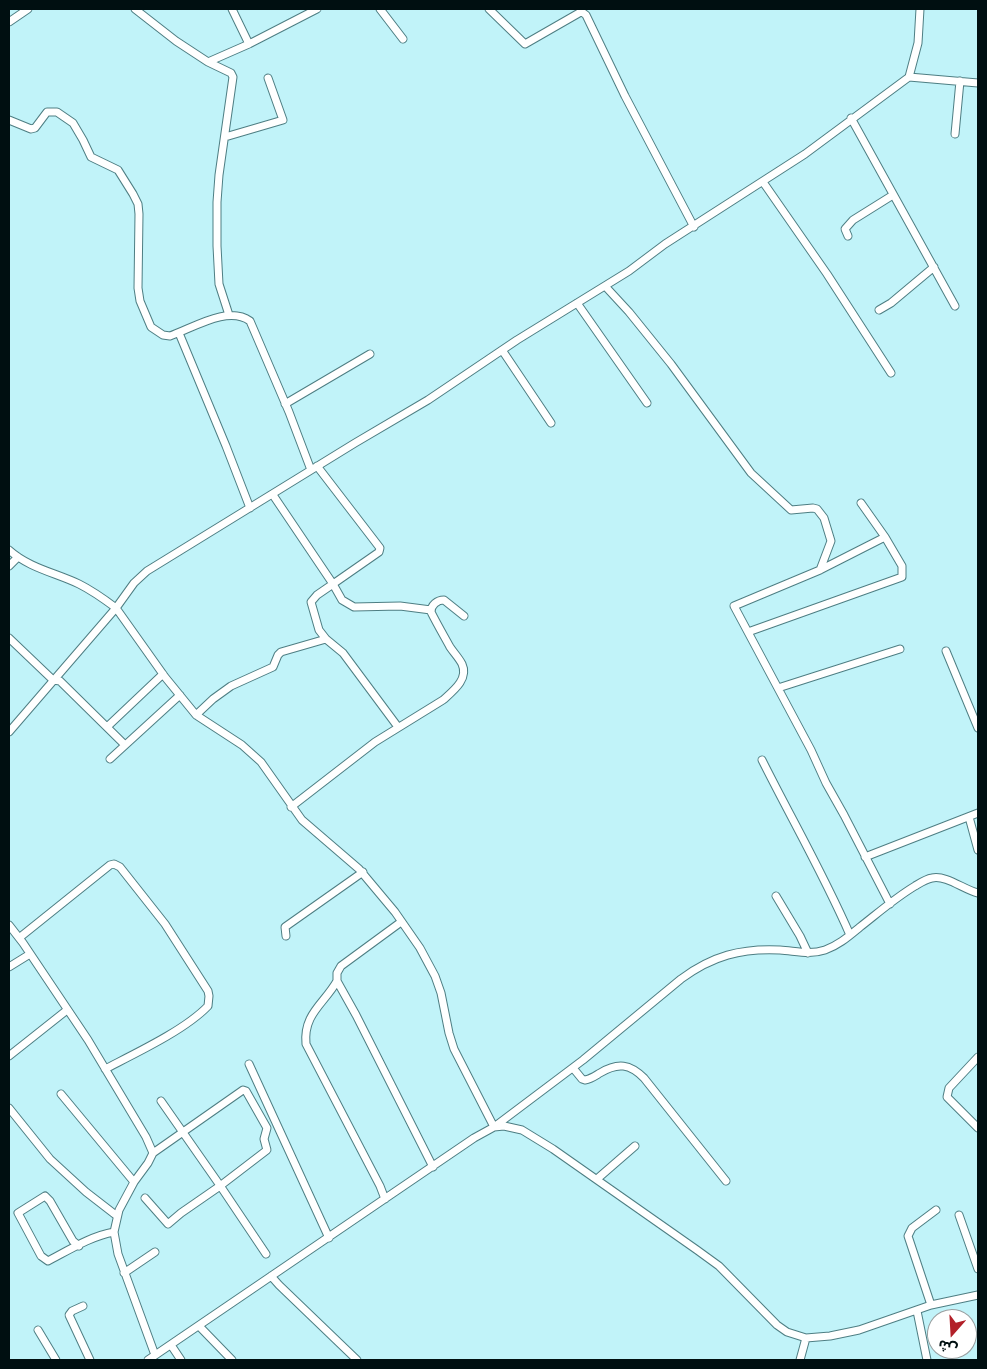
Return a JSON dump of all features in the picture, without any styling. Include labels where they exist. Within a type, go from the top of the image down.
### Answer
[{"type":"street","points":[[9,22],[28,9]]},
{"type":"street","points":[[135,9],[176,41],[208,62],[231,73],[233,77],[217,202],[219,284],[229,315]]},
{"type":"street","points":[[232,9],[249,44]]},
{"type":"street","points":[[208,62],[249,44],[317,9]]},
{"type":"street","points":[[380,9],[403,39]]},
{"type":"street","points":[[490,9],[525,44],[579,13],[582,12],[586,15],[625,96],[694,227]]},
{"type":"street","points":[[9,732],[142,575],[428,400],[502,350],[606,286],[665,244],[805,154],[909,77],[918,43],[920,9]]},
{"type":"street","points":[[909,77],[978,83]]},
{"type":"street","points":[[225,137],[283,120],[268,78]]},
{"type":"street","points":[[955,134],[960,81]]},
{"type":"street","points":[[9,120],[31,129],[35,128],[47,112],[58,112],[77,128],[90,157],[120,172],[138,204],[140,240],[138,288],[147,322],[151,327],[163,335],[170,336],[229,315],[244,316],[250,321],[314,468],[380,548],[379,552],[317,595],[310,602],[319,630],[326,639],[343,652],[398,727]]},
{"type":"street","points":[[852,118],[955,306]]},
{"type":"street","points":[[763,182],[827,274],[891,373]]},
{"type":"street","points":[[848,236],[845,228],[853,220],[893,195]]},
{"type":"street","points":[[880,310],[934,267]]},
{"type":"street","points":[[606,286],[671,364],[751,474],[791,510],[813,508],[819,512],[826,523],[832,541],[820,570]]},
{"type":"street","points":[[578,303],[647,403]]},
{"type":"street","points":[[180,333],[250,508]]},
{"type":"street","points":[[502,350],[552,423]]},
{"type":"street","points":[[285,404],[370,354]]},
{"type":"street","points":[[273,494],[342,600],[354,607],[400,606],[431,610]]},
{"type":"street","points":[[748,632],[902,577],[902,566],[861,503]]},
{"type":"street","points":[[885,538],[820,570],[734,606],[890,904]]},
{"type":"street","points":[[9,550],[18,557],[56,576],[94,592],[116,608],[163,674],[196,715],[242,745],[253,755],[268,772],[302,820],[363,872],[401,922],[428,962],[441,993],[454,1048],[494,1127]]},
{"type":"street","points":[[9,559],[18,557]]},
{"type":"street","points":[[9,566],[18,557]]},
{"type":"street","points":[[431,610],[437,602],[444,600],[464,616]]},
{"type":"street","points":[[291,806],[398,727],[443,700],[459,685],[462,678],[462,664],[449,645],[431,610]]},
{"type":"street","points":[[9,638],[53,680],[60,681],[125,745]]},
{"type":"street","points":[[196,715],[231,686],[273,667],[281,652],[326,639]]},
{"type":"street","points":[[778,688],[900,649]]},
{"type":"street","points":[[946,651],[978,728]]},
{"type":"street","points":[[107,727],[163,674]]},
{"type":"street","points":[[110,759],[180,695]]},
{"type":"street","points":[[762,760],[815,861],[850,935]]},
{"type":"street","points":[[865,857],[978,813]]},
{"type":"street","points":[[969,817],[978,850]]},
{"type":"street","points":[[19,938],[110,865],[114,864],[120,867],[165,924],[208,991],[208,1006],[156,1042],[106,1069]]},
{"type":"street","points":[[286,936],[285,927],[363,872]]},
{"type":"street","points":[[148,1360],[384,1199],[494,1127],[573,1068],[681,979],[707,963],[721,956],[749,951],[780,950],[808,953],[823,951],[835,946],[905,892],[933,878],[942,878],[978,893]]},
{"type":"street","points":[[776,896],[808,953]]},
{"type":"street","points":[[401,922],[341,966],[337,973],[337,981],[433,1167]]},
{"type":"street","points":[[9,925],[88,1040],[146,1137],[152,1152]]},
{"type":"street","points":[[9,967],[30,954]]},
{"type":"street","points":[[337,981],[312,1013],[306,1032],[306,1044],[380,1186],[384,1199]]},
{"type":"street","points":[[9,1056],[67,1010]]},
{"type":"street","points":[[978,1057],[949,1088],[948,1097],[978,1128]]},
{"type":"street","points":[[249,1064],[329,1238]]},
{"type":"street","points":[[573,1068],[582,1079],[586,1080],[616,1066],[629,1067],[636,1070],[726,1180]]},
{"type":"street","points":[[145,1198],[168,1224],[267,1150],[264,1140],[267,1128],[246,1091],[240,1090],[183,1132],[152,1152],[148,1163],[134,1182],[117,1216],[114,1232],[118,1254],[155,1356]]},
{"type":"street","points":[[61,1094],[134,1182]]},
{"type":"street","points":[[161,1101],[266,1254]]},
{"type":"street","points":[[9,1108],[50,1159],[86,1192],[117,1216]]},
{"type":"street","points":[[494,1127],[513,1127],[522,1130],[553,1149],[719,1266],[777,1326],[787,1332],[806,1338],[830,1336],[859,1330],[932,1305],[978,1295]]},
{"type":"street","points":[[597,1180],[635,1146]]},
{"type":"street","points":[[79,1246],[73,1241],[50,1201],[45,1196],[18,1213],[41,1256],[48,1261],[79,1246],[99,1235],[114,1232]]},
{"type":"street","points":[[932,1305],[908,1236],[912,1228],[936,1210]]},
{"type":"street","points":[[959,1215],[978,1269]]},
{"type":"street","points":[[124,1273],[155,1252]]},
{"type":"street","points":[[271,1276],[356,1360]]},
{"type":"street","points":[[83,1306],[72,1311],[69,1315],[90,1360]]},
{"type":"street","points":[[917,1311],[928,1360]]},
{"type":"street","points":[[199,1326],[232,1360]]},
{"type":"street","points":[[38,1330],[56,1360]]},
{"type":"street","points":[[800,1360],[806,1338]]},
{"type":"street","points":[[171,1345],[181,1360]]}]
